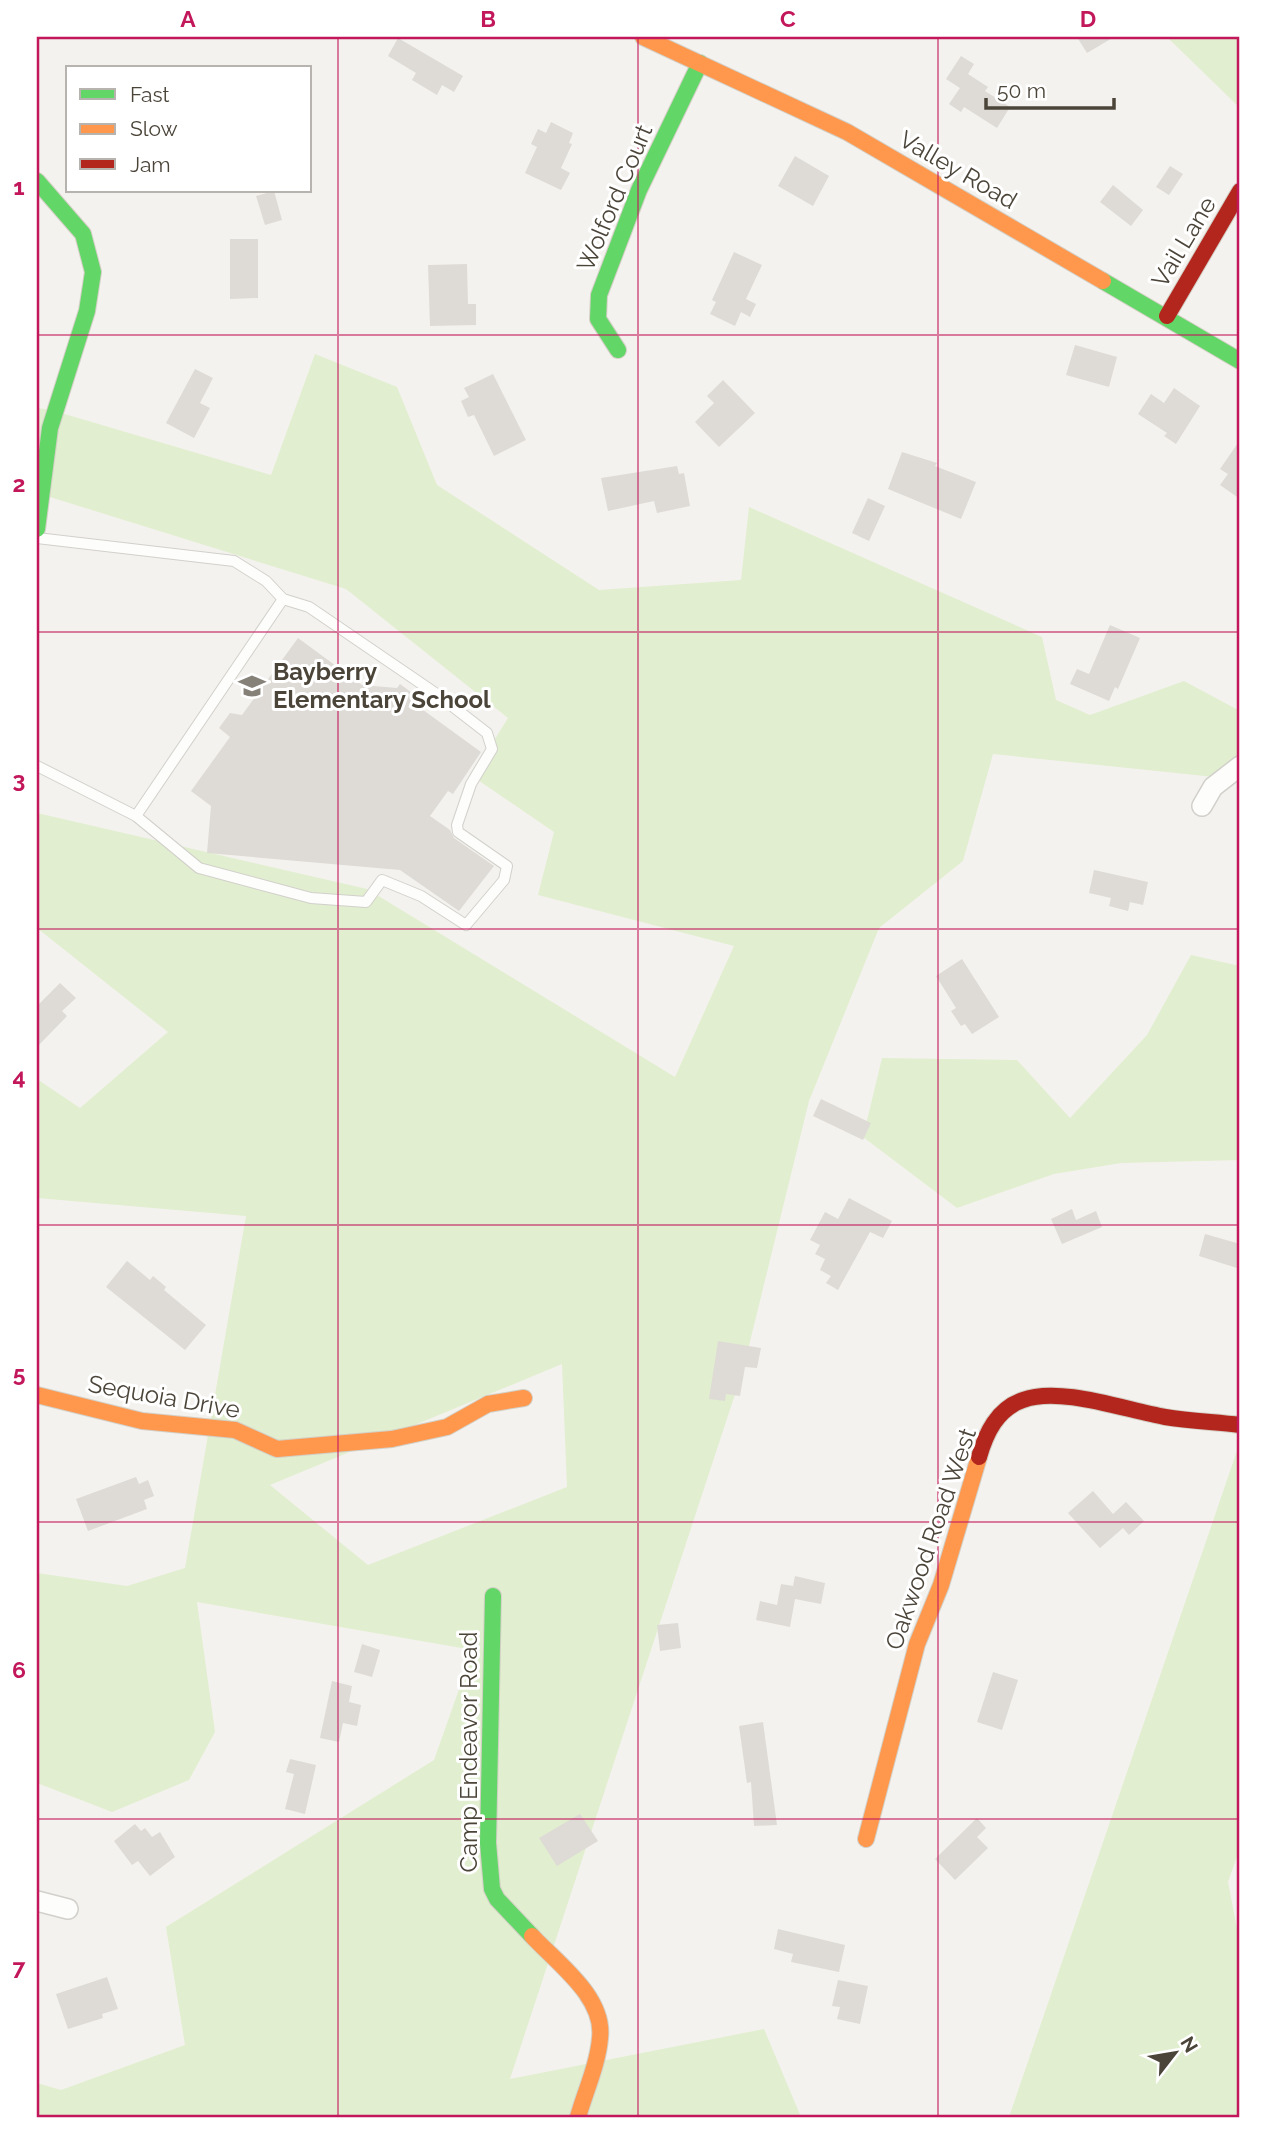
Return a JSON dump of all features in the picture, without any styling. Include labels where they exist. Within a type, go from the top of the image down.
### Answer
[{"type":"street","name":"Valley Road","points":[[643,37],[847,132],[1167,316],[1240,361]]},
{"type":"street","name":"Wolford Court","points":[[618,350],[604,333],[596,313],[600,289],[631,209],[700,63]]},
{"type":"street","points":[[37,181],[83,234],[93,272],[87,311],[50,428],[37,529]]},
{"type":"street","name":"Vail Lane","points":[[1167,316],[1240,191]]},
{"type":"street","points":[[1202,806],[1213,788],[1240,766]]},
{"type":"street","name":"Oakwood Road West","points":[[866,1839],[917,1644],[941,1586],[986,1435],[1002,1412],[1021,1400],[1046,1394],[1167,1417],[1240,1425]]},
{"type":"street","name":"Sequoia Drive","points":[[37,1395],[142,1421],[235,1430],[277,1449],[379,1440],[419,1433],[447,1427],[488,1404],[524,1398]]},
{"type":"street","name":"Camp Endeavor Road","points":[[493,1596],[488,1843],[492,1889],[497,1899],[591,2000],[597,2010],[601,2029],[600,2041],[578,2117]]},
{"type":"street","points":[[37,1901],[68,1909]]},
{"type":"lane","points":[[37,538],[234,561],[267,581],[283,599],[309,607],[354,635],[487,733],[492,749],[471,784],[457,825],[458,832],[507,866],[504,880],[466,925],[421,896],[382,880],[366,902],[330,901],[199,868],[136,816],[37,766]]},
{"type":"lane","points":[[136,816],[283,599]]},
{"type":"green space","points":[[1167,37],[1240,37],[1240,108]]},
{"type":"green space","points":[[315,354],[397,387],[437,485],[599,590],[741,580],[749,507],[1042,637],[1056,700],[1090,715],[1184,681],[1240,711],[1240,763],[1224,778],[993,754],[963,861],[879,928],[809,1101],[743,1370],[510,2079],[764,2029],[801,2117],[37,2117],[37,2083],[61,2090],[185,2045],[166,1927],[434,1760],[473,1650],[197,1602],[215,1732],[189,1780],[112,1812],[37,1783],[37,1573],[127,1586],[185,1568],[246,1216],[37,1198],[37,1079],[80,1108],[168,1032],[37,928],[37,813],[367,889],[675,1077],[734,946],[538,895],[554,832],[472,776],[508,718],[346,589],[37,493],[37,408],[271,475]],"holes":[[[562,1364],[567,1487],[368,1565],[270,1485]]]},
{"type":"green space","points":[[1191,955],[1240,966],[1240,1160],[1121,1163],[1054,1174],[957,1208],[863,1137],[882,1058],[1017,1060],[1070,1118],[1147,1035]]},
{"type":"green space","points":[[1240,1442],[1240,1848],[1228,1882],[1240,1944],[1240,2117],[1009,2117]]},
{"type":"building","points":[[1077,37],[1114,37],[1087,53]]},
{"type":"building","points":[[398,38],[463,76],[454,92],[442,85],[437,95],[412,80],[416,73],[388,56]]},
{"type":"building","points":[[961,56],[974,64],[968,74],[988,87],[985,91],[1010,107],[997,128],[964,107],[961,112],[949,104],[960,88],[946,79]]},
{"type":"building","points":[[551,122],[573,133],[569,143],[572,144],[561,168],[570,173],[561,190],[525,173],[537,147],[531,144],[538,129],[546,133]]},
{"type":"building","points":[[795,156],[829,176],[813,206],[778,186]]},
{"type":"building","points":[[1170,166],[1183,174],[1169,195],[1156,187]]},
{"type":"building","points":[[1113,185],[1143,210],[1131,226],[1100,202]]},
{"type":"building","points":[[274,192],[282,220],[265,225],[256,196]]},
{"type":"building","points":[[230,239],[258,239],[258,298],[230,299]]},
{"type":"building","points":[[734,252],[762,265],[746,299],[756,304],[750,317],[741,312],[735,326],[710,314],[716,302],[712,300]]},
{"type":"building","points":[[467,264],[468,304],[476,304],[476,325],[430,326],[428,265]]},
{"type":"building","points":[[1075,345],[1117,357],[1109,387],[1066,375]]},
{"type":"building","points":[[195,369],[213,378],[200,403],[210,408],[194,438],[166,423]]},
{"type":"building","points":[[493,374],[526,440],[494,456],[474,415],[468,417],[461,401],[469,397],[464,388]]},
{"type":"building","points":[[723,380],[755,413],[719,447],[695,422],[714,403],[707,396]]},
{"type":"building","points":[[1174,388],[1200,406],[1176,444],[1164,436],[1167,433],[1138,414],[1151,394],[1164,403]]},
{"type":"building","points":[[1240,440],[1240,499],[1220,485],[1228,474],[1220,469]]},
{"type":"building","points":[[902,452],[937,463],[935,466],[976,482],[961,519],[888,489]]},
{"type":"building","points":[[677,466],[679,474],[684,473],[690,506],[657,513],[654,501],[608,511],[601,478]]},
{"type":"building","points":[[868,498],[885,506],[869,541],[852,533]]},
{"type":"building","points":[[1110,625],[1140,638],[1118,689],[1115,687],[1109,701],[1070,684],[1077,669],[1089,674]]},
{"type":"building","points":[[298,638],[362,685],[397,688],[400,684],[423,701],[419,707],[481,752],[453,794],[448,791],[430,816],[450,830],[454,838],[494,866],[459,911],[400,870],[207,853],[211,806],[191,791],[230,737],[219,728],[230,713],[242,715]]},
{"type":"building","points":[[1094,870],[1148,882],[1143,905],[1130,902],[1128,911],[1109,906],[1111,898],[1089,893]]},
{"type":"building","points":[[962,959],[999,1017],[972,1034],[965,1024],[961,1026],[951,1011],[956,1008],[936,976]]},
{"type":"building","points":[[60,983],[76,998],[62,1011],[67,1016],[37,1047],[37,1006]]},
{"type":"building","points":[[821,1099],[871,1123],[863,1140],[813,1116]]},
{"type":"building","points":[[849,1198],[892,1221],[883,1238],[870,1232],[838,1290],[826,1283],[831,1276],[820,1270],[825,1259],[815,1254],[820,1245],[810,1240],[825,1212],[838,1219]]},
{"type":"building","points":[[1072,1209],[1076,1220],[1096,1211],[1102,1227],[1062,1244],[1051,1219]]},
{"type":"building","points":[[1205,1234],[1240,1244],[1240,1269],[1199,1256]]},
{"type":"building","points":[[127,1261],[150,1280],[153,1276],[166,1287],[164,1290],[206,1325],[185,1350],[106,1287]]},
{"type":"building","points":[[718,1341],[761,1348],[757,1368],[745,1367],[740,1396],[726,1394],[725,1401],[709,1399]]},
{"type":"building","points":[[136,1477],[139,1484],[148,1480],[154,1496],[144,1500],[147,1509],[88,1531],[76,1499]]},
{"type":"building","points":[[1093,1491],[1113,1514],[1126,1502],[1144,1521],[1129,1535],[1123,1528],[1100,1548],[1068,1513]]},
{"type":"building","points":[[795,1576],[825,1583],[821,1604],[795,1599],[790,1627],[756,1620],[760,1601],[777,1605],[781,1584],[793,1586]]},
{"type":"building","points":[[678,1623],[681,1648],[660,1651],[657,1625]]},
{"type":"building","points":[[362,1644],[380,1650],[372,1677],[354,1672]]},
{"type":"building","points":[[993,1672],[1018,1680],[1002,1730],[977,1722]]},
{"type":"building","points":[[332,1681],[352,1686],[349,1702],[361,1705],[357,1726],[343,1723],[339,1742],[320,1738]]},
{"type":"building","points":[[763,1722],[777,1825],[754,1826],[751,1782],[747,1783],[739,1726]]},
{"type":"building","points":[[290,1759],[316,1765],[305,1814],[285,1809],[294,1774],[286,1772]]},
{"type":"building","points":[[580,1814],[598,1841],[557,1866],[539,1838]]},
{"type":"building","points":[[977,1818],[986,1828],[977,1837],[988,1848],[955,1880],[935,1859]]},
{"type":"building","points":[[135,1824],[141,1831],[145,1828],[152,1837],[160,1832],[175,1857],[150,1876],[138,1861],[132,1865],[114,1841]]},
{"type":"building","points":[[778,1929],[845,1945],[839,1972],[791,1962],[793,1954],[774,1949]]},
{"type":"building","points":[[107,1977],[118,2009],[102,2014],[103,2018],[68,2029],[56,1994]]},
{"type":"building","points":[[838,1980],[868,1986],[860,2024],[837,2019],[840,2007],[832,2006]]},
{"type":"traffic: fast","points":[[618,350],[598,319],[599,295],[639,190],[700,63]]},
{"type":"traffic: fast","points":[[37,181],[83,234],[93,272],[87,311],[50,428],[37,529]]},
{"type":"traffic: fast","points":[[1103,281],[1240,361]]},
{"type":"traffic: fast","points":[[493,1596],[488,1843],[492,1889],[497,1899],[532,1936]]},
{"type":"traffic: slow","points":[[643,37],[847,132],[1103,281]]},
{"type":"traffic: slow","points":[[37,1395],[142,1421],[235,1430],[277,1449],[392,1439],[447,1427],[488,1404],[524,1398]]},
{"type":"traffic: slow","points":[[866,1839],[917,1644],[941,1585],[979,1457]]},
{"type":"traffic: slow","points":[[532,1936],[577,1982],[595,2009],[600,2023],[597,2058],[578,2117]]},
{"type":"traffic: jam","points":[[1167,316],[1240,191]]},
{"type":"traffic: jam","points":[[979,1457],[985,1439],[999,1416],[1014,1404],[1038,1396],[1074,1397],[1165,1417],[1240,1425]]},
{"type":"place","name":"Bayberry Elementary School","points":[[252,686]]}]
